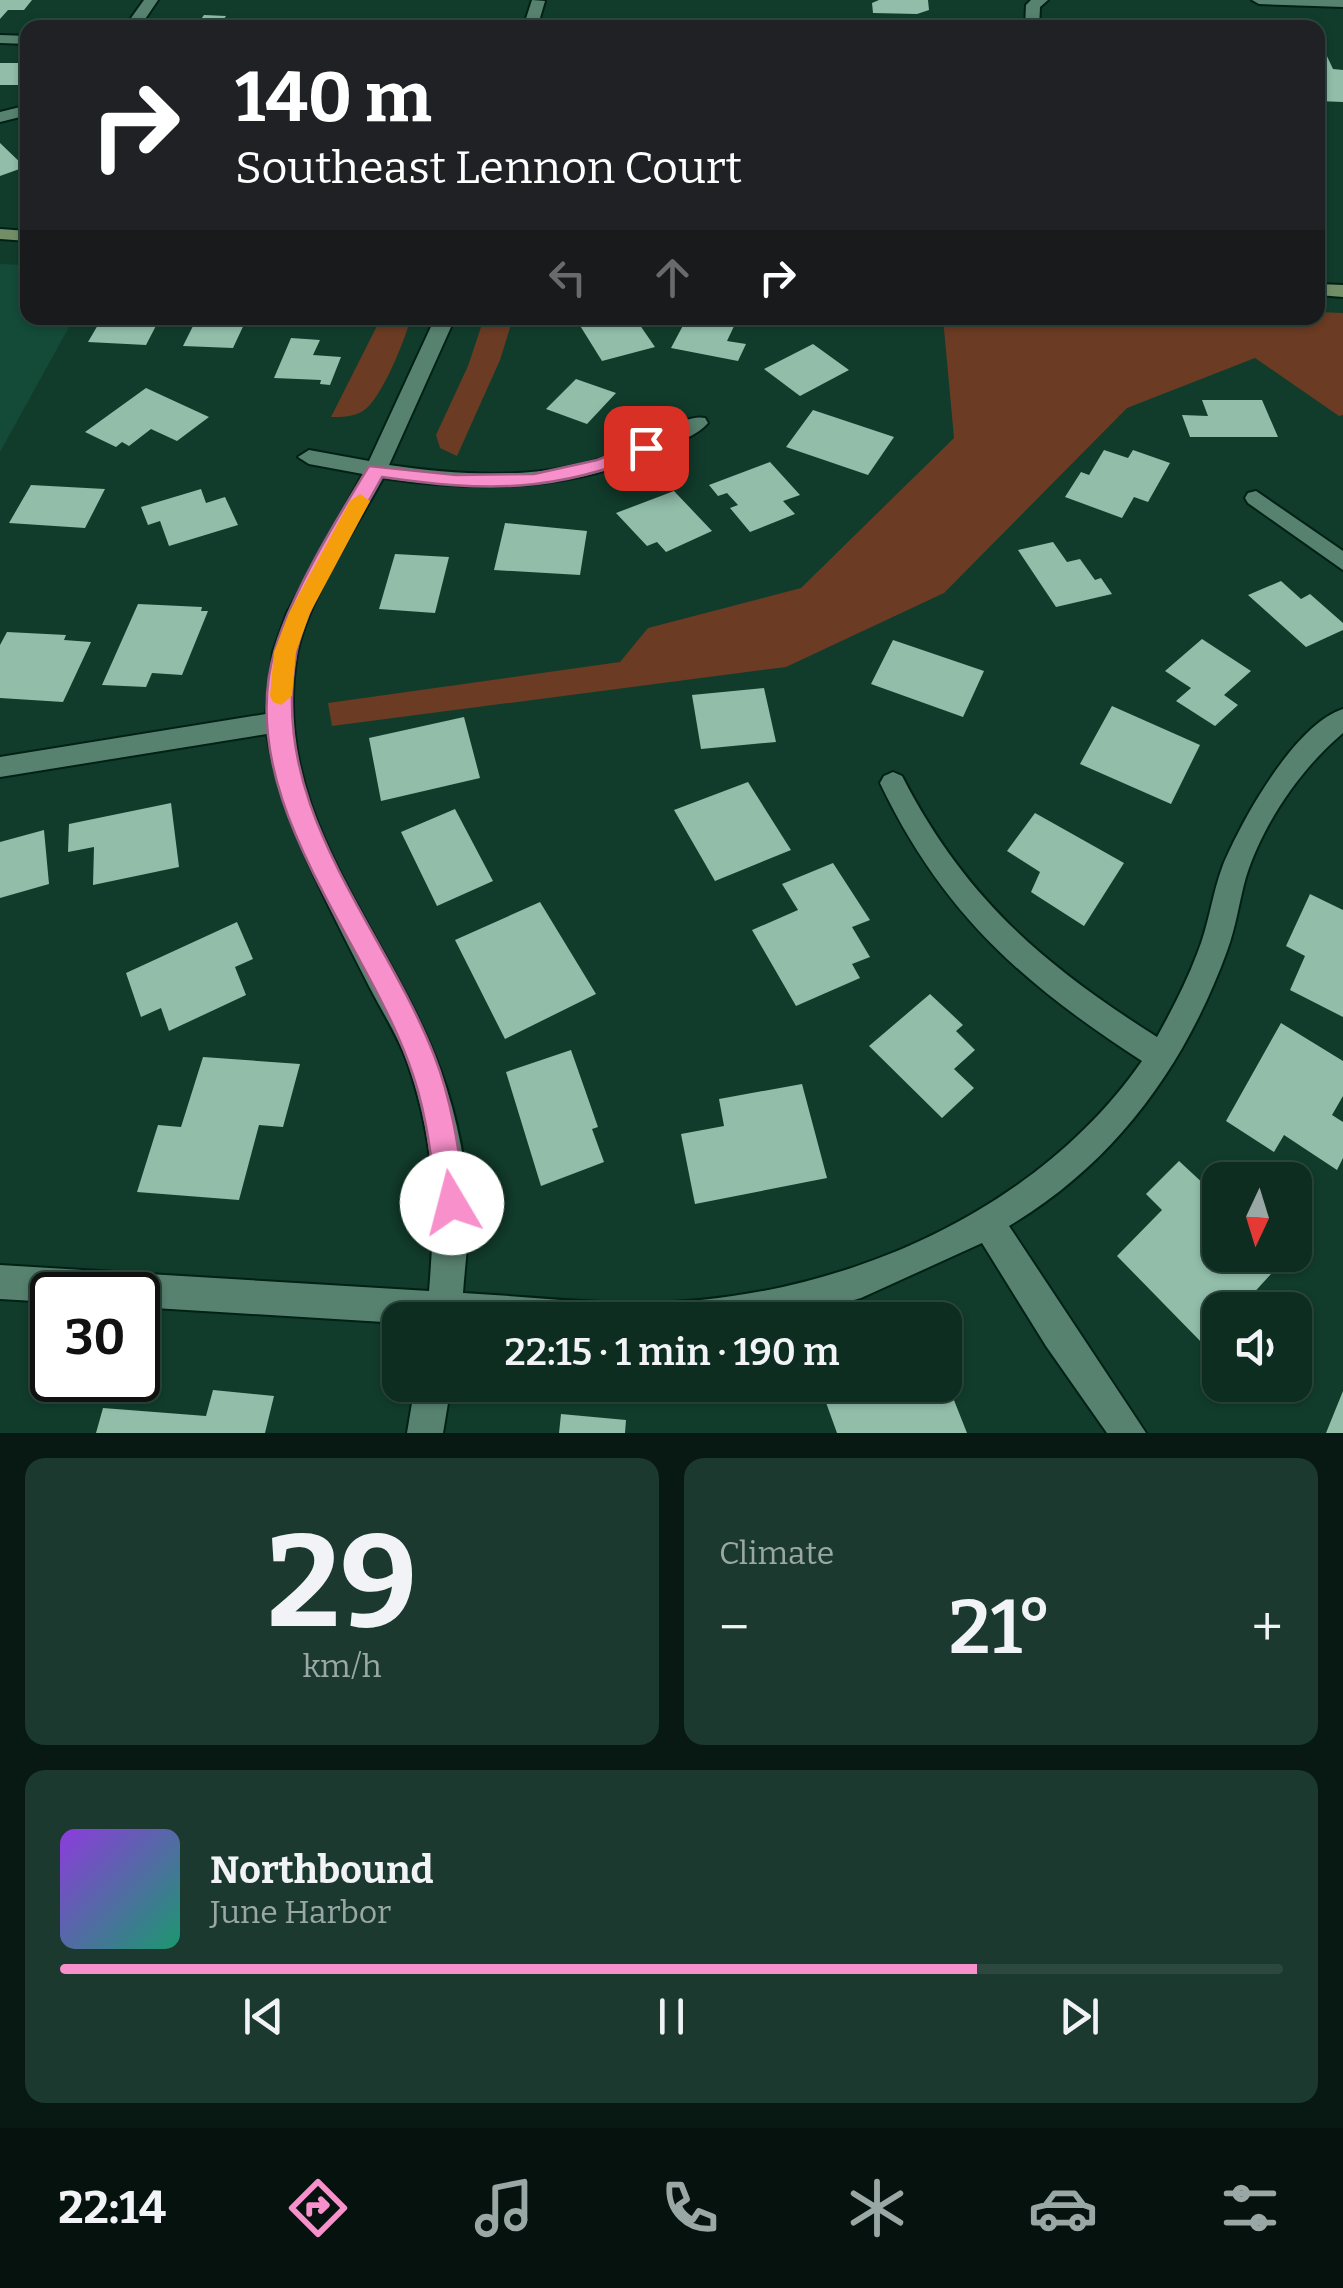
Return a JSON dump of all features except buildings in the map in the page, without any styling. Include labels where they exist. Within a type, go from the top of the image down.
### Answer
[{"type":"street","points":[[1259,0],[1342,5]]},
{"type":"street","points":[[442,325],[376,470],[300,613],[285,652],[278,722],[288,780],[320,859],[421,1058],[432,1094],[442,1130],[452,1203],[446,1302]]},
{"type":"street","points":[[309,457],[456,481],[534,481],[602,466],[698,422]]},
{"type":"street","points":[[1256,498],[1343,562]]},
{"type":"street","points":[[785,1302],[833,1290],[916,1260],[987,1222],[1048,1180],[1127,1106],[1184,1019],[1214,949],[1237,866],[1289,774],[1343,719]]},
{"type":"street","points":[[0,767],[278,722]]},
{"type":"street","points":[[893,783],[906,814],[936,864],[1008,945],[1100,1018],[1160,1056]]},
{"type":"street","points":[[987,1222],[1058,1334],[1128,1433]]},
{"type":"street","points":[[0,1282],[382,1310]]},
{"type":"street","points":[[425,1433],[430,1402]]},
{"type":"shaded area","points":[[0,264],[20,265],[20,325],[70,325],[0,452]]},
{"type":"shaded area","points":[[1325,312],[1343,313],[1343,415],[1339,416],[1255,358],[1127,408],[944,593],[786,667],[332,726],[328,703],[620,662],[648,628],[801,588],[954,438],[944,325],[1325,325]]},
{"type":"shaded area","points":[[377,325],[408,325],[385,382],[370,404],[351,416],[331,417]]},
{"type":"shaded area","points":[[482,325],[511,325],[500,360],[457,456],[440,448],[436,435],[468,366]]},
{"type":"slow traffic","points":[[281,696],[285,652],[300,613],[360,501]]},
{"type":"route","points":[[452,1203],[442,1130],[421,1058],[320,859],[288,780],[278,722],[285,652],[300,613],[376,470],[484,483],[534,481],[602,466],[646,448]]}]
